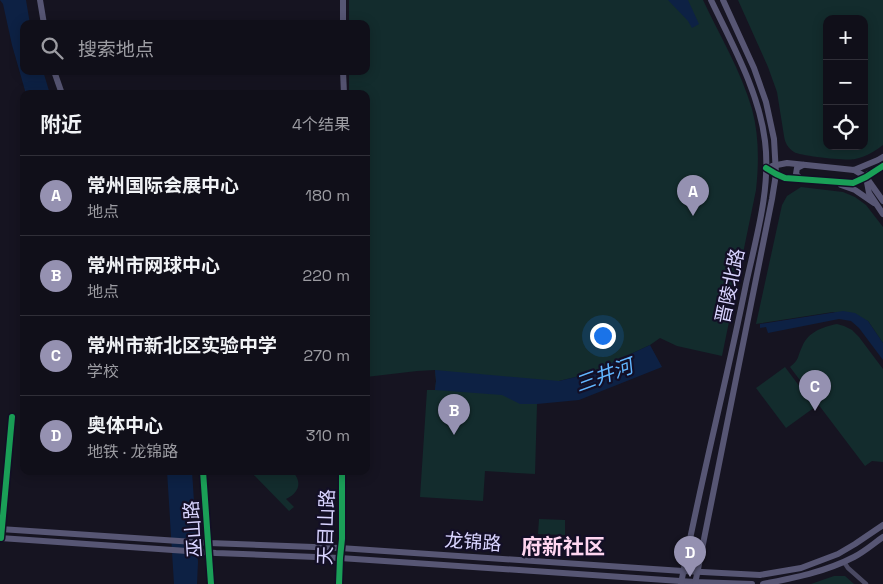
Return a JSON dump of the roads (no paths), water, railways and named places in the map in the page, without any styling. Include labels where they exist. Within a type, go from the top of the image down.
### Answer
[{"type":"main road","points":[[40,0],[43,20]]},
{"type":"main road","points":[[343,0],[343,20]]},
{"type":"main road","name":"晋陵北路","points":[[681,582],[765,192],[765,140],[757,105],[743,68],[711,0]]},
{"type":"main road","name":"晋陵北路","points":[[695,583],[776,174],[774,140],[766,102],[754,68],[723,0]]},
{"type":"main road","points":[[55,75],[61,90]]},
{"type":"main road","points":[[344,75],[344,90]]},
{"type":"main road","points":[[766,168],[787,163],[854,170],[881,161]]},
{"type":"main road","points":[[766,168],[785,178],[853,183],[866,177],[881,161]]},
{"type":"main road","points":[[801,179],[796,174],[797,168],[803,165]]},
{"type":"main road","points":[[854,170],[866,177],[883,201]]},
{"type":"main road","points":[[866,177],[869,193],[883,214]]},
{"type":"main road","points":[[830,181],[855,190],[876,205]]},
{"type":"main road","name":"巫山路","points":[[203,475],[211,584]]},
{"type":"main road","name":"天目山路","points":[[339,584],[342,539],[342,475]]},
{"type":"main road","name":"龙锦路","points":[[1,529],[209,543],[340,548],[760,575],[801,568],[838,554],[883,525]]},
{"type":"main road","points":[[763,584],[803,576],[844,562],[883,537]]},
{"type":"main road","name":"龙锦路","points":[[1,538],[210,553],[340,558],[695,583],[752,584]]},
{"type":"street","points":[[1,538],[12,417]]},
{"type":"street","points":[[844,562],[866,584]]},
{"type":"water","points":[[0,0],[26,0],[29,20],[20,20],[20,73],[12,45],[3,4]]},
{"type":"water","points":[[668,0],[688,0],[699,24],[692,28],[688,21]]},
{"type":"water","points":[[21,75],[44,75],[49,90],[25,90]]},
{"type":"water","points":[[843,311],[855,313],[868,321],[883,343],[883,360],[859,328],[851,321],[839,319],[768,333],[766,327],[760,328],[760,324]]},
{"type":"water","name":"三井河","points":[[650,345],[662,367],[579,400],[520,404],[502,395],[435,390],[435,370],[559,381],[588,374]]},
{"type":"water","points":[[167,475],[192,475],[198,562],[197,584],[174,584]]},
{"type":"place","name":"常州国际会展中心","points":[[693,216]]},
{"type":"place","name":"常州市新北区实验中学","points":[[815,411]]},
{"type":"place","name":"常州市网球中心","points":[[454,435]]},
{"type":"place","name":"奥体中心","points":[[690,577]]},
{"type":"district","name":"府新社区","points":[[563,546]]}]
